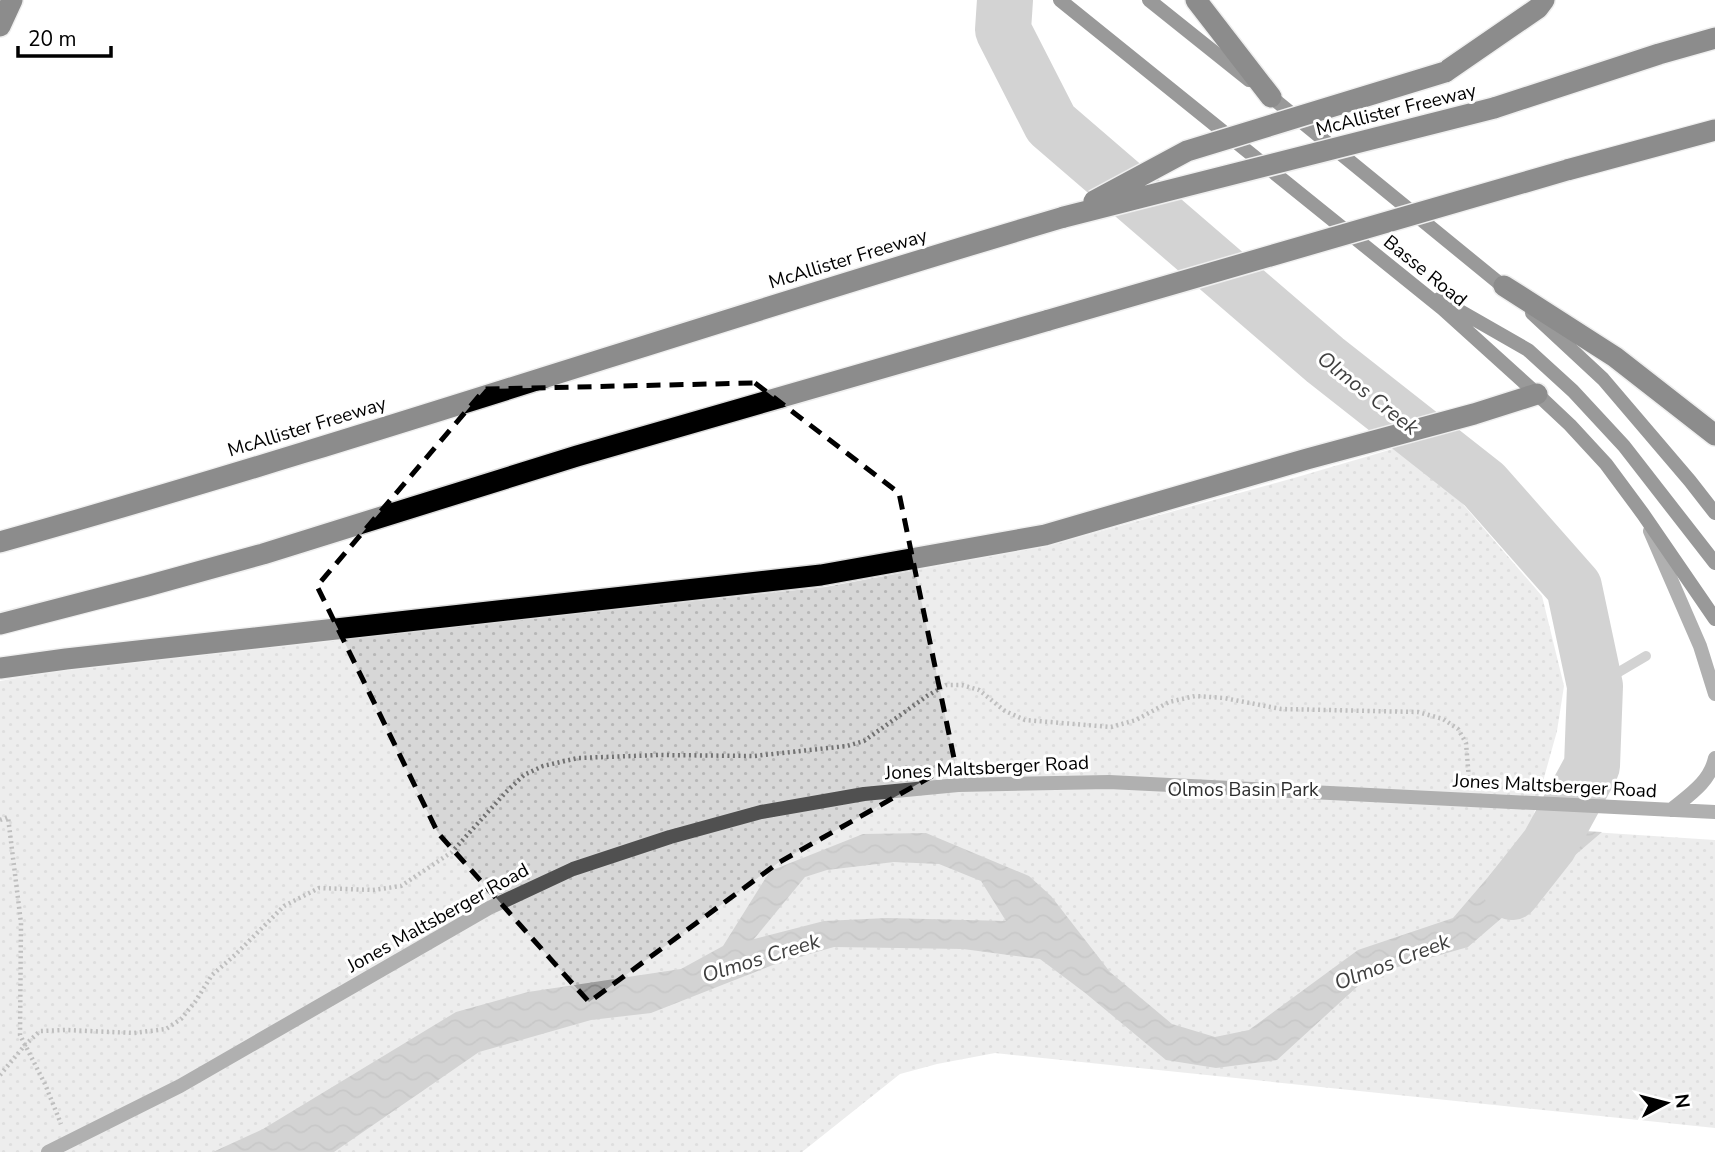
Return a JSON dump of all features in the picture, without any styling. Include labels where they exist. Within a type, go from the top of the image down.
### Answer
[{"type":"highway","points":[[0,26],[12,0]]},
{"type":"highway","points":[[1196,0],[1271,97]]},
{"type":"highway","points":[[1064,217],[1187,151],[1445,72],[1538,8],[1544,0]]},
{"type":"highway","name":"McAllister Freeway","points":[[0,542],[520,386],[1064,217],[1494,108],[1715,38]]},
{"type":"highway","points":[[0,624],[262,554],[577,456],[1567,170],[1715,130]]},
{"type":"highway","points":[[1648,149],[1715,138]]},
{"type":"highway","points":[[1504,286],[1615,358],[1715,435]]},
{"type":"highway","points":[[0,668],[821,575],[1045,535],[1307,458],[1474,414],[1536,394]]},
{"type":"main road","name":"Basse Road","points":[[1060,0],[1443,309],[1570,425],[1606,464],[1715,619]]},
{"type":"main road","name":"Basse Road","points":[[1149,0],[1504,286],[1603,379],[1715,513]]},
{"type":"main road","points":[[1405,279],[1528,349],[1573,391],[1624,446],[1715,562]]},
{"type":"street","points":[[1643,514],[1700,646],[1715,694]]},
{"type":"street","points":[[1665,810],[1703,784],[1715,758]]},
{"type":"street","name":"Jones Maltsberger Road","points":[[48,1152],[180,1086],[489,908],[573,869],[670,837],[761,812],[864,794],[958,785],[1109,782],[1715,812]]},
{"type":"path","points":[[0,820],[8,817],[21,923],[20,1035],[45,1084],[68,1143]]},
{"type":"highlighted area","points":[[755,383],[899,493],[955,763],[778,863],[589,1002],[438,833],[317,586],[485,389]]},
{"type":"green space","name":"Olmos Basin Park","points":[[1396,448],[1461,502],[1542,596],[1564,686],[1557,731],[1530,828],[1715,840],[1715,1128],[995,1053],[900,1074],[802,1152],[0,1152],[0,681],[73,668],[825,587],[1047,546]]},
{"type":"water","points":[[1530,828],[1602,832],[1468,947],[1370,975],[1277,1060],[1216,1068],[1166,1060],[1040,959],[963,949],[834,947],[778,963],[651,1013],[591,1020],[479,1052],[334,1152],[213,1152],[263,1129],[456,1012],[528,992],[681,969],[723,946],[770,871],[863,834],[926,833],[1029,876],[1051,896],[1110,972],[1172,1024],[1215,1037],[1249,1030],[1358,950],[1453,918]],"holes":[[[894,862],[939,864],[981,881],[1006,921],[887,918],[824,921],[754,939],[805,877],[827,870]]]},
{"type":"waterway","name":"Olmos Creek","points":[[1005,0],[1003,30],[1051,124],[1325,360],[1484,485],[1574,587],[1595,686],[1592,766],[1549,845],[1512,892]]},
{"type":"waterway","points":[[1595,686],[1646,656]]}]
